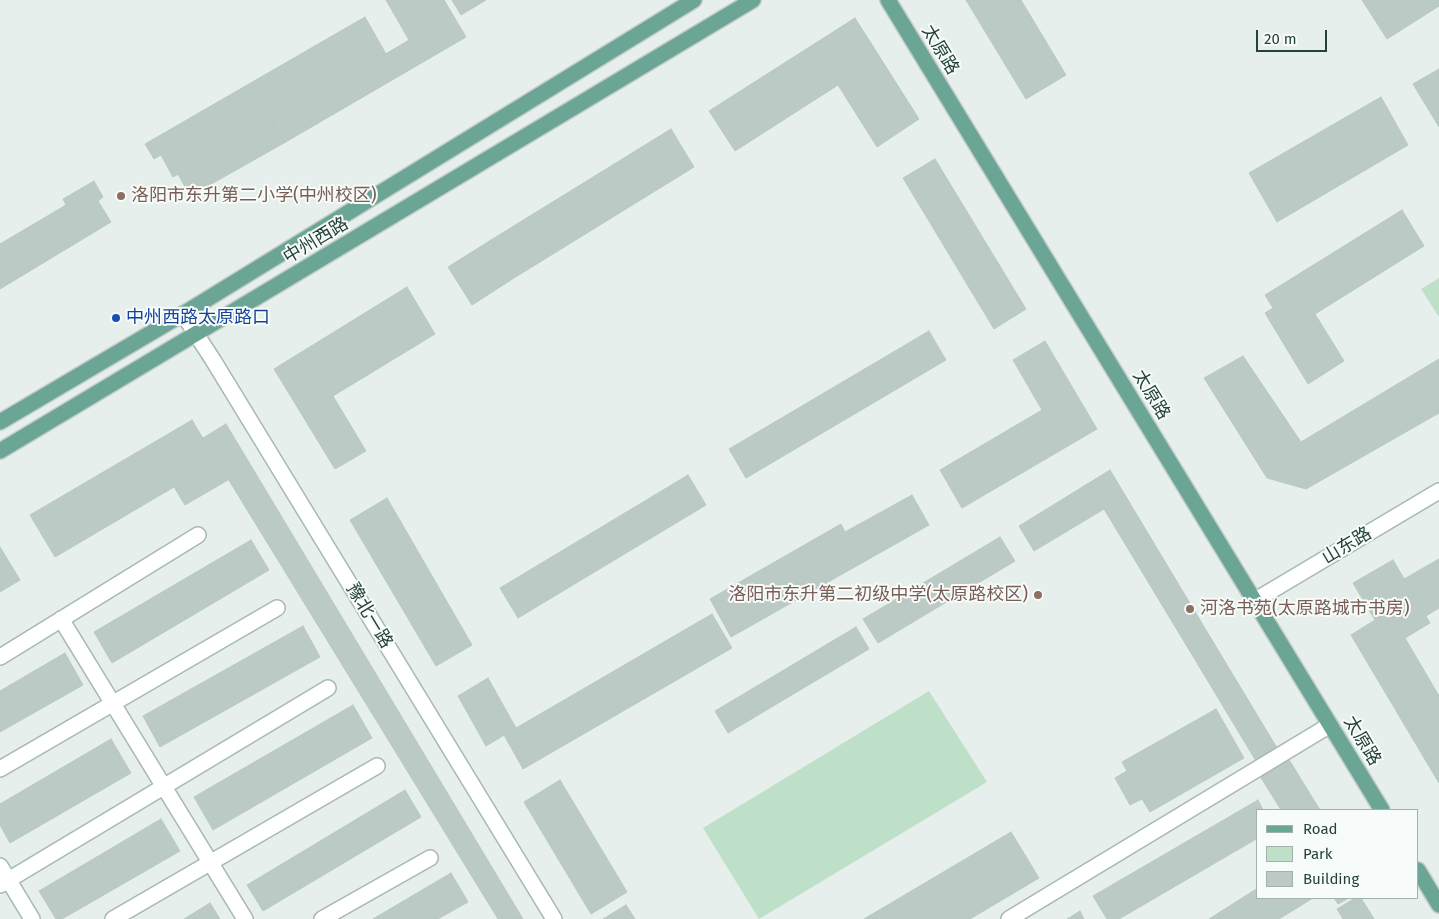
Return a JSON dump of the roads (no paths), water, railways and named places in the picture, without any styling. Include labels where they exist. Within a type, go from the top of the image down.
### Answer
[{"type":"main road","name":"中州西路","points":[[0,422],[183,314],[694,0]]},
{"type":"main road","name":"中州西路","points":[[0,451],[753,0]]},
{"type":"main road","name":"太原路","points":[[888,0],[1381,809]]},
{"type":"main road","points":[[1419,872],[1439,905]]},
{"type":"street","name":"豫北一路","points":[[183,314],[554,919]]},
{"type":"street","name":"山东路","points":[[1254,601],[1439,492]]},
{"type":"street","points":[[0,656],[198,534]]},
{"type":"street","points":[[0,769],[277,608]]},
{"type":"street","points":[[61,619],[245,919]]},
{"type":"street","points":[[4,882],[328,688]]},
{"type":"street","points":[[1008,919],[1330,725]]},
{"type":"street","points":[[113,919],[378,766]]},
{"type":"street","points":[[322,919],[430,858]]},
{"type":"street","points":[[0,866],[4,882],[32,919]]},
{"type":"place","name":"洛阳市东升第二小学(中州校区)","points":[[121,196]]},
{"type":"place","name":"中州西路太原路口","points":[[116,318]]},
{"type":"place","name":"洛阳市东升第二初级中学(太原路校区)","points":[[1038,595]]},
{"type":"place","name":"河洛书苑(太原路城市书房)","points":[[1190,609]]}]
